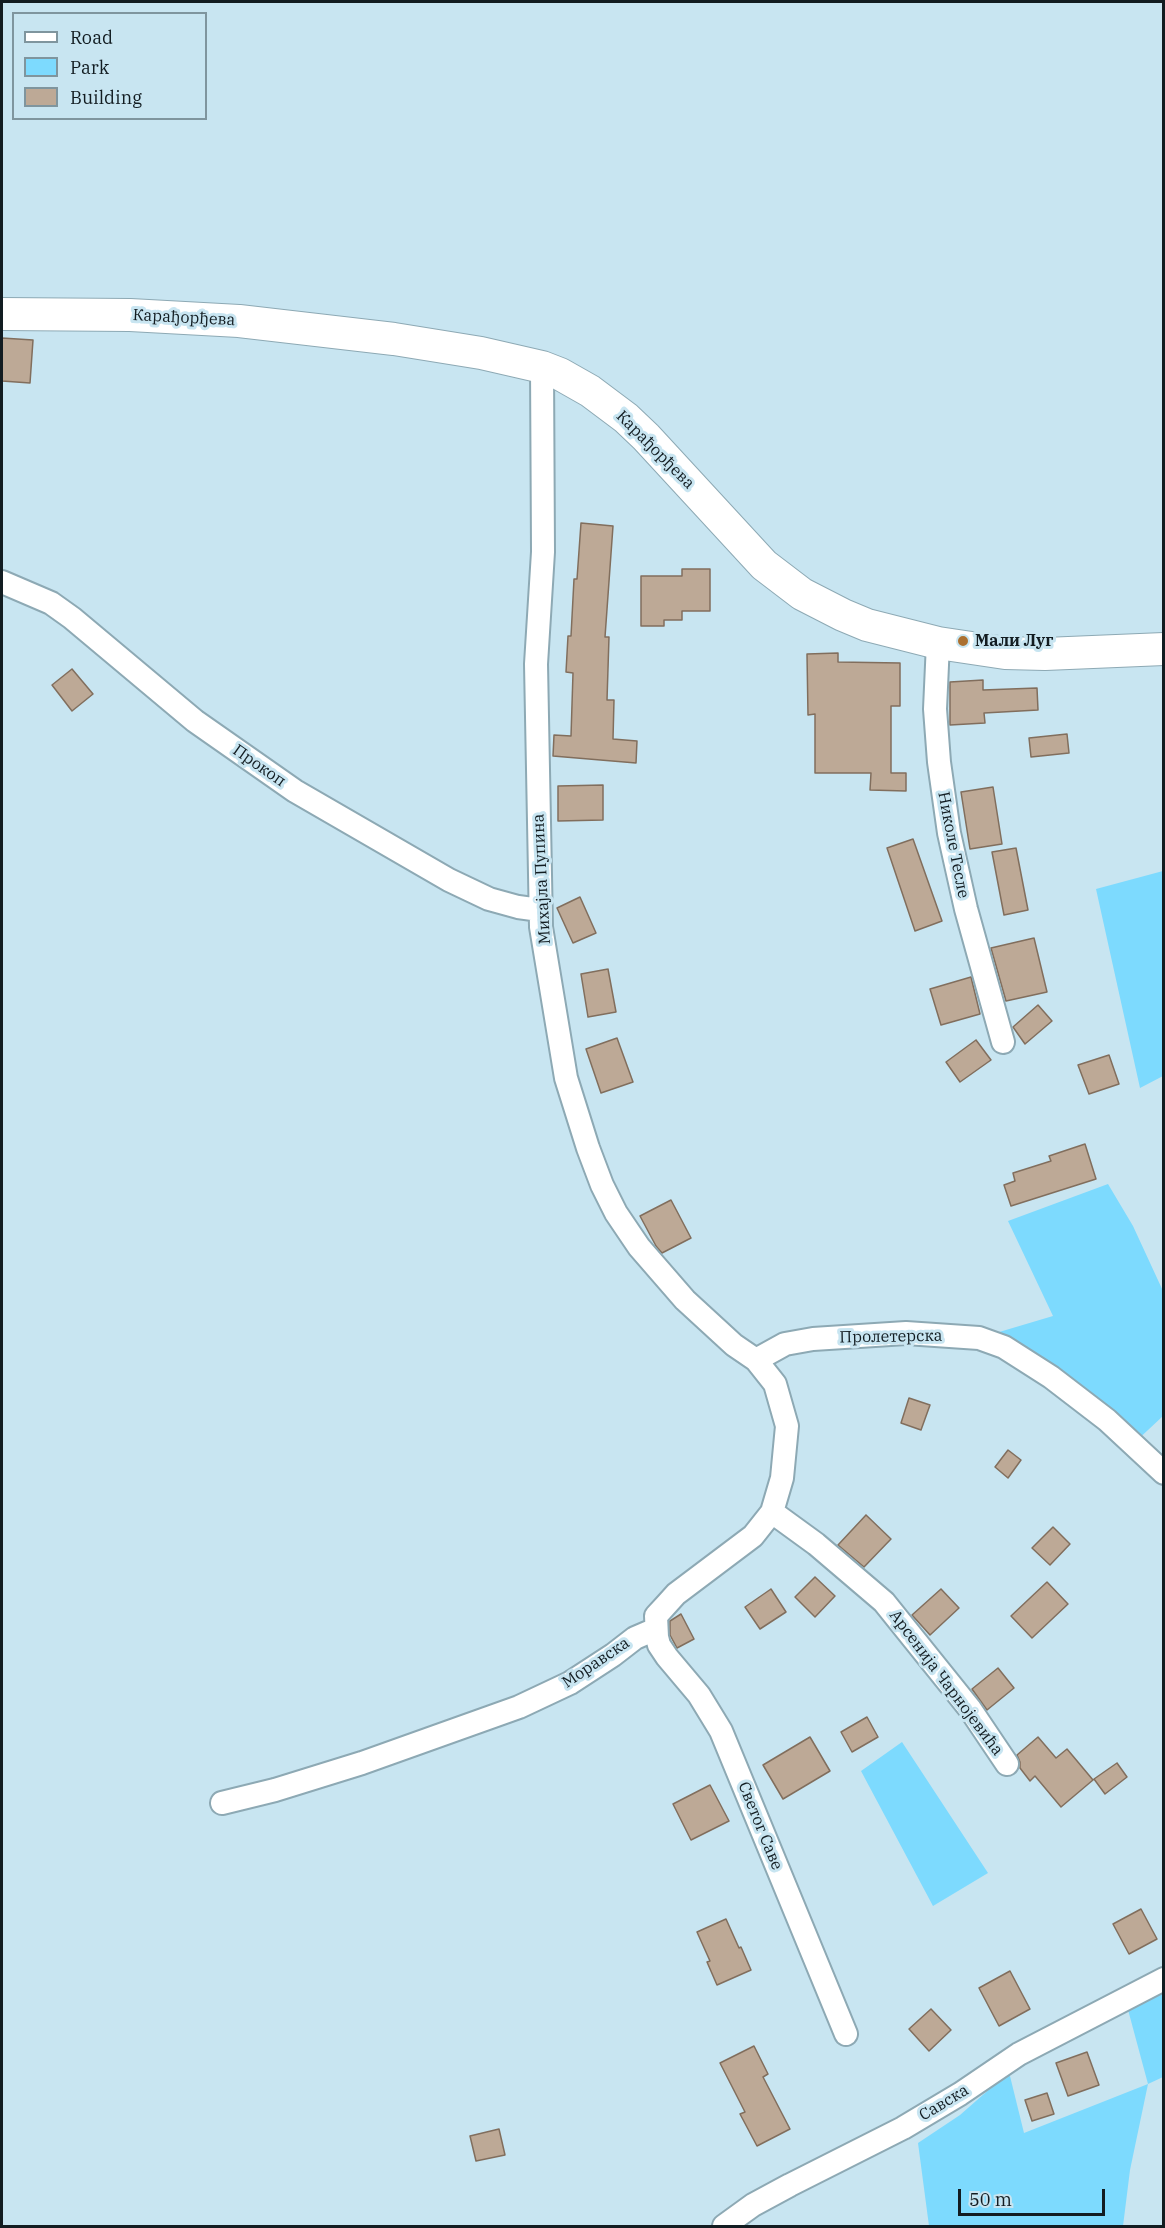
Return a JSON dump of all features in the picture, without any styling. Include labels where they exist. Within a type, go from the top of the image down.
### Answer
[{"type":"street","name":"Карађорђева","points":[[2,315],[130,315],[238,321],[394,339],[481,353],[542,367],[560,374],[590,392],[626,418],[758,558],[782,580],[802,594],[843,615],[867,625],[938,643],[1023,654],[1164,649]]},
{"type":"street","name":"Михајла Пупина","points":[[542,367],[543,552],[536,664],[540,910],[566,1078],[602,1185],[616,1213],[639,1247],[686,1300],[734,1345],[756,1360]]},
{"type":"street","name":"Прокоп","points":[[2,582],[51,603],[195,721],[295,791],[449,880],[479,894],[518,907],[540,910]]},
{"type":"street","name":"Николе Тесле","points":[[938,643],[935,709],[939,762],[949,832],[966,909],[1003,1042]]},
{"type":"street","name":"Пролетерска","points":[[756,1360],[785,1344],[813,1339],[906,1333],[979,1338],[1004,1347],[1051,1377],[1107,1420],[1164,1473]]},
{"type":"street","points":[[656,1629],[656,1616],[671,1599],[753,1536],[772,1512],[782,1478],[787,1425],[775,1384],[756,1360]]},
{"type":"street","name":"Арсенија Чарнојевића","points":[[772,1512],[816,1544],[884,1602],[970,1709],[1007,1764]]},
{"type":"street","name":"Моравска","points":[[222,1803],[362,1763],[519,1707],[570,1683],[635,1638],[656,1629]]},
{"type":"street","name":"Светог Саве","points":[[656,1629],[659,1645],[699,1695],[721,1731],[846,2034]]},
{"type":"street","name":"Савска","points":[[724,2226],[753,2205],[903,2128],[960,2094],[1019,2054],[1164,1978]]},
{"type":"green space","points":[[1163,871],[1163,1076],[1140,1088],[1096,889]]},
{"type":"green space","points":[[1108,1184],[1133,1226],[1163,1291],[1163,1416],[1133,1444],[979,1338],[1053,1316],[1008,1221]]},
{"type":"green space","points":[[902,1742],[988,1873],[933,1906],[861,1771]]},
{"type":"green space","points":[[1163,1986],[1163,2077],[1148,2084],[1127,2006]]},
{"type":"green space","points":[[1009,2072],[1024,2133],[1148,2084],[1130,2170],[1123,2226],[929,2226],[918,2143],[960,2115]]},
{"type":"building","points":[[2,338],[33,340],[30,383],[2,381]]},
{"type":"building","points":[[581,523],[613,526],[605,637],[609,637],[607,700],[614,700],[613,739],[637,741],[636,763],[553,756],[554,735],[571,736],[573,673],[566,672]]},
{"type":"building","points":[[682,569],[710,569],[710,611],[682,611],[682,620],[664,620],[664,626],[641,626],[641,576],[682,576]]},
{"type":"building","points":[[838,653],[838,662],[900,663],[900,706],[891,706],[891,773],[906,773],[906,791],[870,790],[871,773],[815,773],[815,714],[808,715],[807,654]]},
{"type":"building","points":[[72,669],[93,694],[72,711],[52,685]]},
{"type":"building","points":[[983,680],[983,690],[1037,688],[1038,710],[984,713],[985,723],[950,725],[950,682]]},
{"type":"building","points":[[1067,734],[1069,753],[1031,757],[1029,738]]},
{"type":"building","points":[[603,785],[603,820],[558,821],[558,786]]},
{"type":"building","points":[[993,787],[1002,844],[970,849],[961,792]]},
{"type":"building","points":[[913,839],[942,921],[915,931],[887,848]]},
{"type":"building","points":[[1016,848],[1028,910],[1004,915],[992,852]]},
{"type":"building","points":[[580,897],[596,933],[573,943],[557,908]]},
{"type":"building","points":[[1034,938],[1047,992],[1006,1001],[991,948]]},
{"type":"building","points":[[608,969],[616,1012],[588,1017],[581,974]]},
{"type":"building","points":[[971,977],[980,1014],[941,1025],[930,989]]},
{"type":"building","points":[[1038,1005],[1052,1021],[1025,1044],[1013,1027]]},
{"type":"building","points":[[617,1038],[633,1082],[601,1093],[586,1049]]},
{"type":"building","points":[[976,1040],[991,1060],[960,1082],[946,1062]]},
{"type":"building","points":[[1109,1055],[1119,1084],[1089,1094],[1078,1065]]},
{"type":"building","points":[[1085,1144],[1096,1179],[1011,1206],[1004,1185],[1015,1181],[1013,1173],[1051,1161],[1049,1156]]},
{"type":"building","points":[[671,1200],[691,1238],[662,1253],[640,1216]]},
{"type":"building","points":[[909,1398],[930,1405],[921,1430],[901,1423]]},
{"type":"building","points":[[1008,1450],[1021,1460],[1008,1478],[995,1467]]},
{"type":"building","points":[[866,1515],[891,1539],[864,1567],[838,1545]]},
{"type":"building","points":[[1053,1527],[1070,1544],[1050,1565],[1032,1548]]},
{"type":"building","points":[[815,1577],[835,1596],[815,1617],[795,1597]]},
{"type":"building","points":[[1047,1582],[1068,1604],[1032,1638],[1011,1616]]},
{"type":"building","points":[[771,1589],[786,1612],[760,1629],[745,1607]]},
{"type":"building","points":[[941,1589],[959,1608],[930,1635],[912,1615]]},
{"type":"building","points":[[681,1614],[694,1639],[677,1648],[670,1635],[670,1621]]},
{"type":"building","points":[[998,1668],[1014,1688],[987,1710],[972,1689]]},
{"type":"building","points":[[867,1717],[878,1737],[852,1752],[841,1732]]},
{"type":"building","points":[[810,1737],[830,1771],[783,1799],[763,1765]]},
{"type":"building","points":[[1038,1737],[1056,1758],[1067,1749],[1093,1780],[1061,1807],[1035,1776],[1030,1781],[1020,1768],[1017,1755]]},
{"type":"building","points":[[1117,1763],[1127,1777],[1105,1794],[1094,1779]]},
{"type":"building","points":[[710,1785],[729,1821],[691,1840],[673,1804]]},
{"type":"building","points":[[1141,1909],[1157,1939],[1129,1954],[1113,1924]]},
{"type":"building","points":[[726,1919],[751,1970],[717,1985],[707,1962],[710,1961],[697,1932]]},
{"type":"building","points":[[1010,1971],[1030,2009],[999,2026],[979,1988]]},
{"type":"building","points":[[931,2009],[951,2030],[929,2051],[909,2029]]},
{"type":"building","points":[[754,2046],[768,2074],[763,2077],[790,2129],[757,2146],[740,2114],[745,2112],[720,2063]]},
{"type":"building","points":[[1087,2052],[1099,2085],[1068,2096],[1056,2063]]},
{"type":"building","points":[[1047,2093],[1054,2114],[1032,2121],[1025,2100]]},
{"type":"building","points":[[499,2129],[505,2155],[476,2161],[470,2136]]},
{"type":"place","name":"Мали Луг","points":[[963,641]]}]
